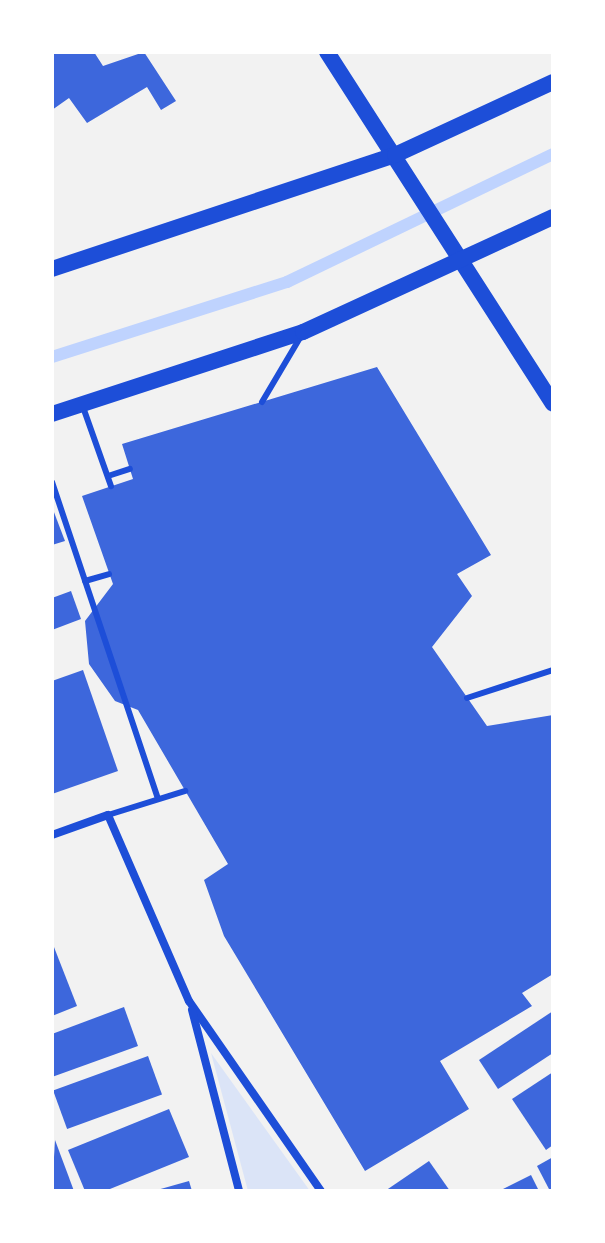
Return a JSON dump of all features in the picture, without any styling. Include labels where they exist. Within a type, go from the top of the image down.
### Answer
[{"type":"main road","points":[[327,52],[553,404]]},
{"type":"main road","points":[[52,269],[397,158],[553,82]]},
{"type":"main road","points":[[52,414],[303,332],[553,217]]},
{"type":"street","points":[[52,835],[108,815],[189,1001],[239,1191]]},
{"type":"street","points":[[189,1001],[321,1191]]},
{"type":"lane","points":[[262,402],[303,332]]},
{"type":"lane","points":[[82,403],[111,486]]},
{"type":"lane","points":[[108,476],[130,469]]},
{"type":"lane","points":[[52,482],[158,799]]},
{"type":"lane","points":[[85,581],[109,574]]},
{"type":"lane","points":[[467,698],[553,670]]},
{"type":"lane","points":[[108,815],[185,791]]},
{"type":"shaded area","points":[[211,1053],[310,1191],[248,1191]]},
{"type":"building","points":[[52,52],[94,52],[103,66],[144,52],[176,101],[161,110],[147,87],[87,123],[69,98],[52,110]]},
{"type":"building","points":[[377,367],[491,555],[457,574],[472,596],[432,647],[487,726],[553,715],[553,974],[522,993],[532,1006],[440,1061],[469,1109],[365,1171],[224,936],[204,880],[228,864],[138,710],[115,701],[89,664],[85,621],[113,584],[82,496],[133,479],[122,444]]},
{"type":"building","points":[[52,507],[65,541],[52,545]]},
{"type":"building","points":[[71,591],[81,619],[52,630],[52,598]]},
{"type":"building","points":[[83,670],[118,771],[52,794],[52,681]]},
{"type":"building","points":[[52,942],[77,1006],[52,1016]]},
{"type":"building","points":[[124,1007],[138,1046],[52,1077],[52,1034]]},
{"type":"building","points":[[553,1011],[553,1053],[498,1089],[479,1060]]},
{"type":"building","points":[[148,1056],[162,1095],[67,1129],[53,1091]]},
{"type":"building","points":[[553,1072],[553,1145],[546,1150],[512,1099]]},
{"type":"building","points":[[169,1109],[189,1157],[105,1191],[85,1191],[68,1150]]},
{"type":"building","points":[[55,1140],[74,1191],[52,1191]]},
{"type":"building","points":[[553,1157],[553,1191],[550,1191],[537,1166]]},
{"type":"building","points":[[429,1161],[450,1191],[385,1191]]},
{"type":"building","points":[[531,1175],[539,1191],[499,1191]]},
{"type":"building","points":[[189,1181],[192,1191],[157,1190]]},
{"type":"waterway","points":[[52,357],[287,282],[553,154]]}]
